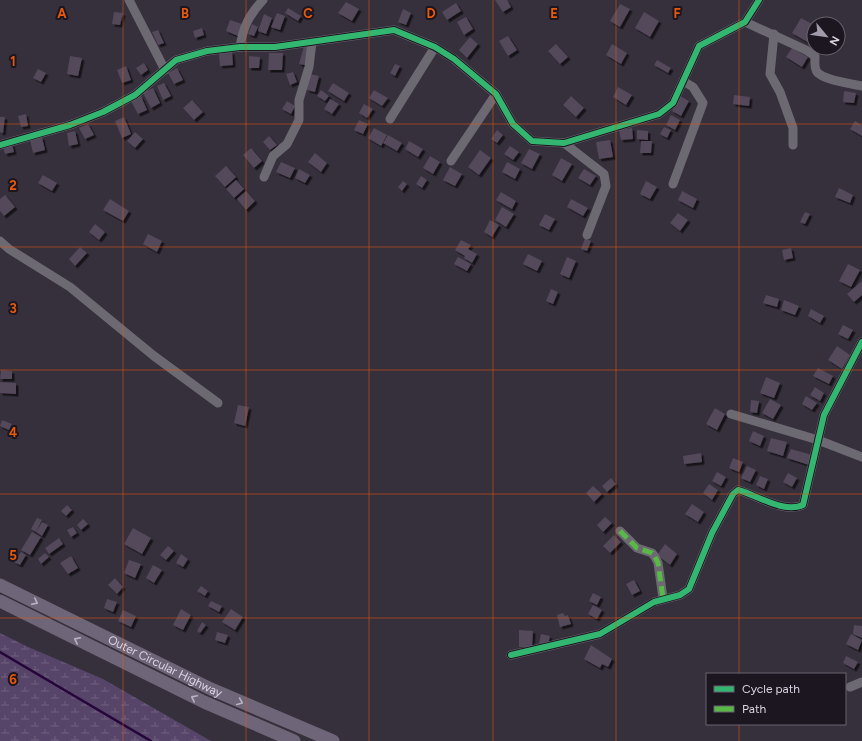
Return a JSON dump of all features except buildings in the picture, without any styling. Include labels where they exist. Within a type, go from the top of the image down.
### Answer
[{"type":"highway","name":"Outer Circular Highway","points":[[0,585],[211,690],[333,741]]},
{"type":"highway","name":"Outer Circular Highway","points":[[0,601],[204,702],[294,741]]},
{"type":"street","points":[[129,0],[165,70]]},
{"type":"street","points":[[240,47],[243,29],[255,9],[263,0]]},
{"type":"street","points":[[0,145],[70,125],[103,112],[135,95],[176,60],[207,51],[240,47],[275,47],[394,30],[434,47],[454,59],[496,94],[513,124],[532,140],[564,143],[659,114],[673,103],[699,46],[745,22],[759,0]]},
{"type":"street","points":[[745,22],[792,42],[815,56],[816,68],[820,74],[862,86]]},
{"type":"street","points":[[774,34],[770,74],[780,92],[793,128],[793,145]]},
{"type":"street","points":[[264,177],[273,156],[287,144],[299,120],[299,100],[309,67],[312,42]]},
{"type":"street","points":[[390,119],[434,47]]},
{"type":"street","points":[[673,184],[703,103],[693,87],[683,81]]},
{"type":"street","points":[[451,161],[496,94]]},
{"type":"street","points":[[564,143],[604,174],[606,186],[587,235]]},
{"type":"street","points":[[0,241],[9,249],[70,287],[154,356],[218,403]]},
{"type":"street","points":[[511,655],[600,634],[654,602],[663,598],[680,595],[689,589],[712,533],[733,494],[738,490],[784,506],[796,508],[803,505],[824,415],[861,347]]},
{"type":"street","points":[[731,414],[818,440],[862,457]]},
{"type":"street","points":[[620,531],[637,548],[652,553],[655,557],[658,563],[663,598]]},
{"type":"street","points":[[850,687],[862,682]]},
{"type":"green space","points":[[0,633],[26,646],[103,679],[211,741],[0,741]]},
{"type":"waterway","points":[[0,652],[151,741]]},
{"type":"marked path","points":[[620,531],[637,548],[652,553],[655,557],[658,563],[663,598],[659,600]]},
{"type":"cycle path","points":[[0,145],[70,125],[103,112],[135,95],[176,60],[207,51],[240,47],[275,47],[394,30],[435,47],[454,59],[496,94],[513,124],[532,141],[564,143],[659,114],[673,103],[699,46],[745,22],[759,0]]},
{"type":"cycle path","points":[[511,655],[600,634],[654,602],[680,595],[689,589],[712,533],[733,494],[738,490],[779,506],[796,507],[803,505],[824,415],[862,342]]}]
